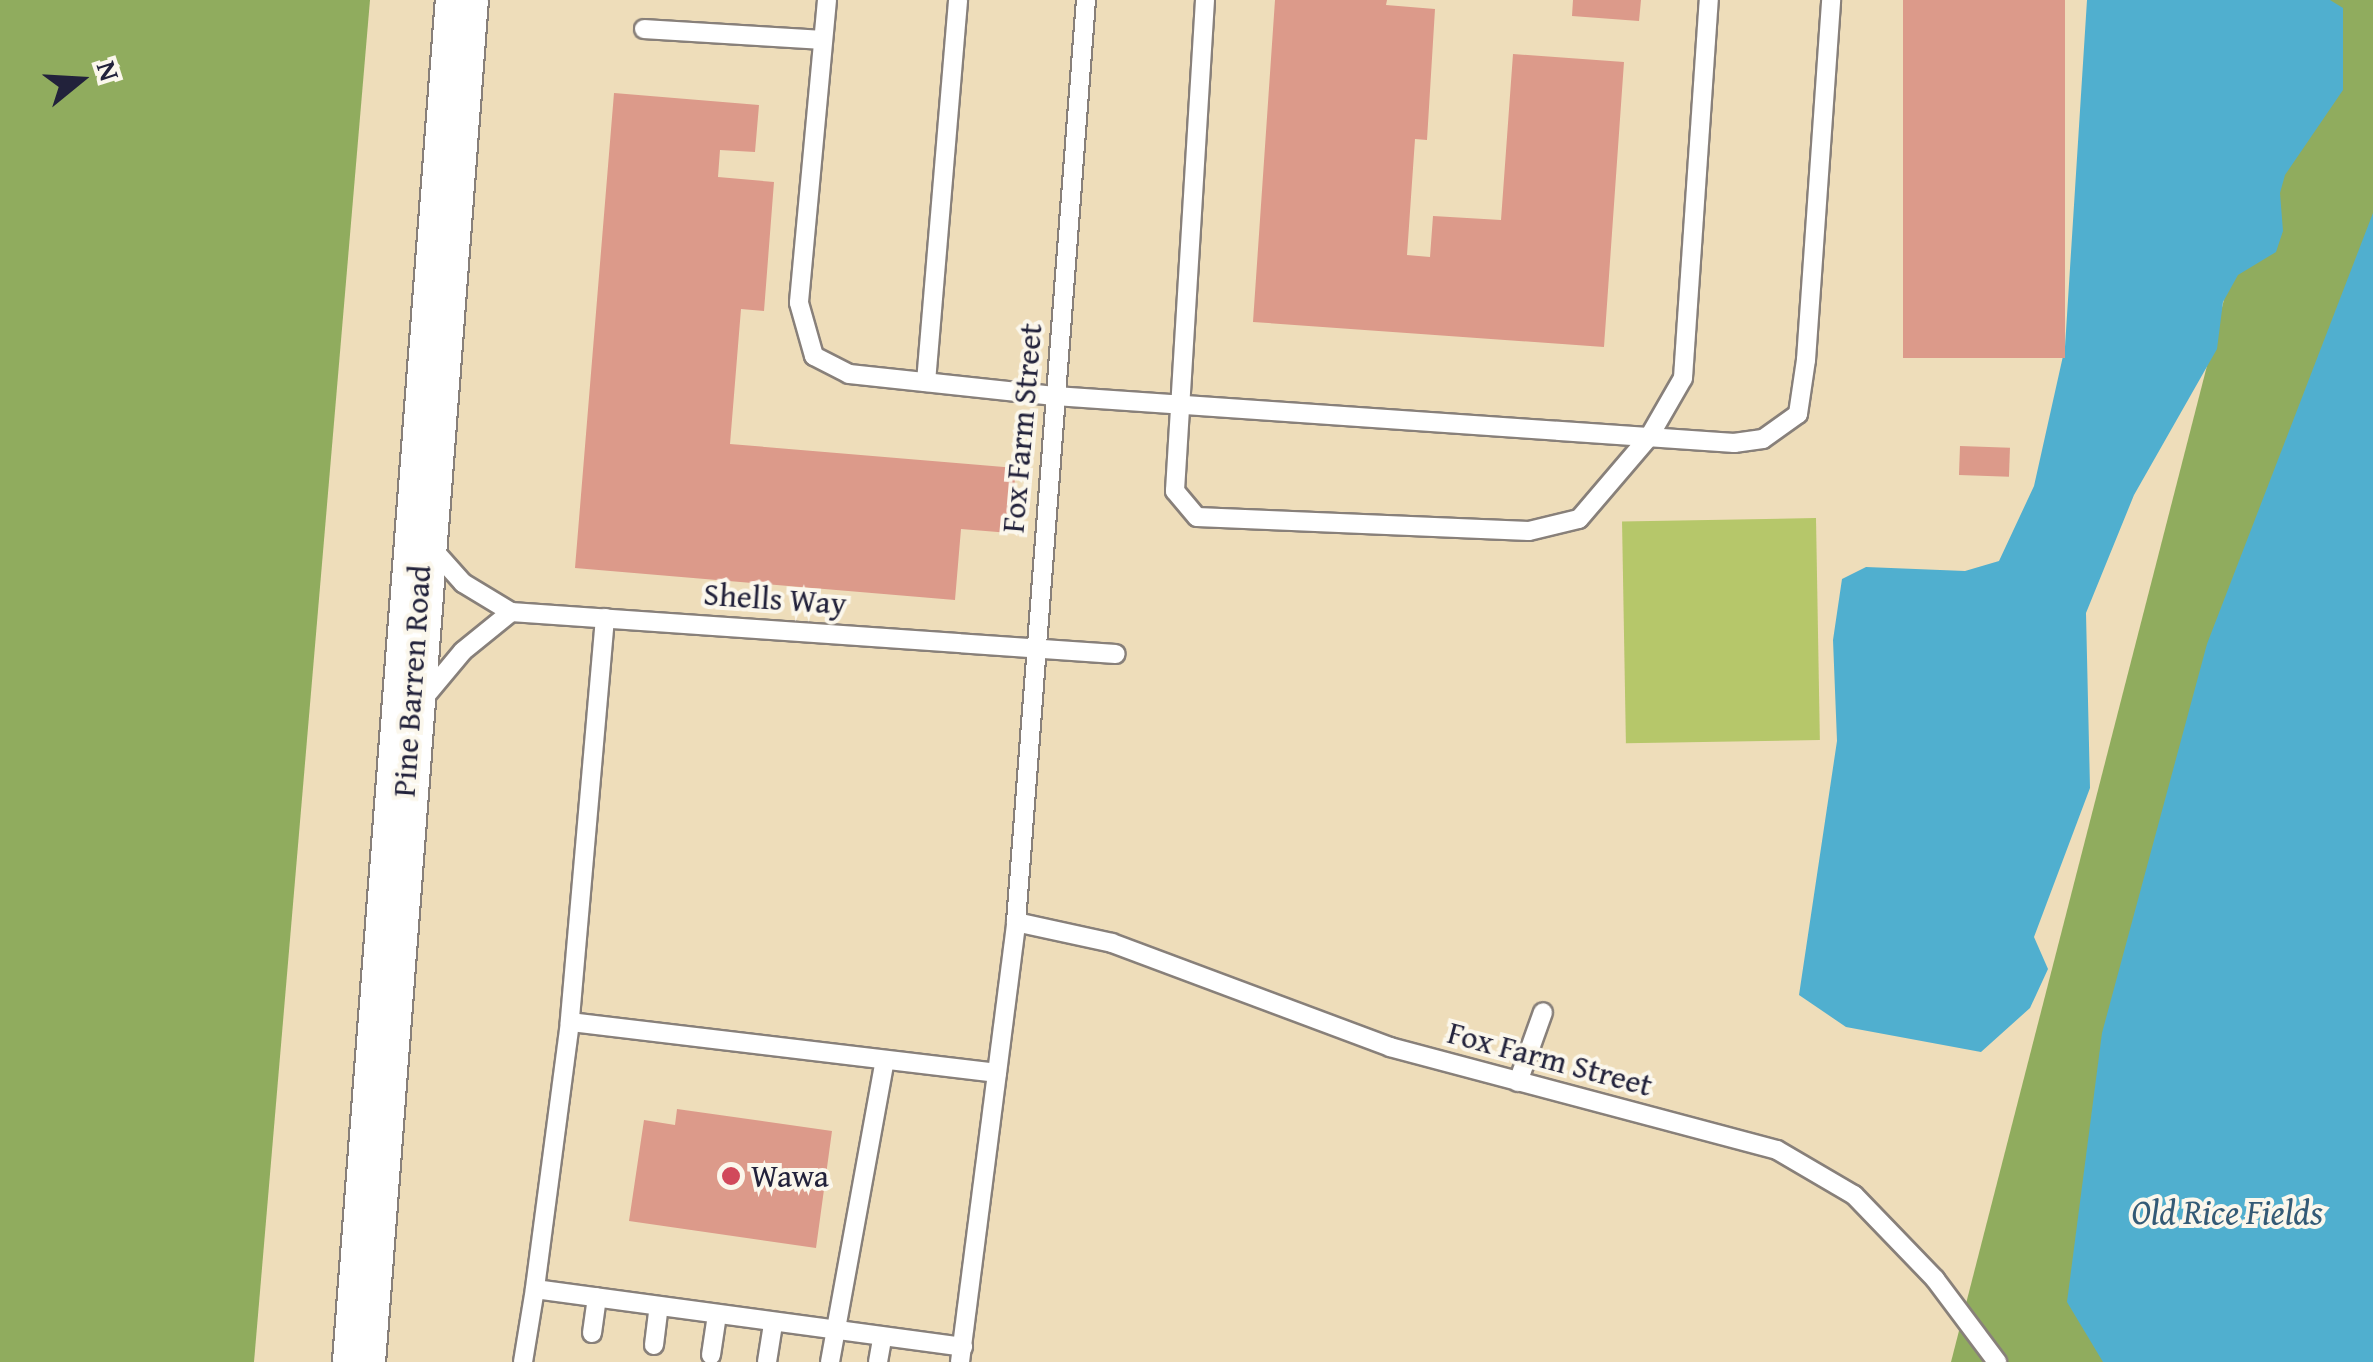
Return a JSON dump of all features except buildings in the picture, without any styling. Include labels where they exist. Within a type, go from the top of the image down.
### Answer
[{"type":"main road","name":"Pine Barren Road","points":[[359,1362],[462,0]]},
{"type":"lane","points":[[827,0],[799,303],[814,356],[849,374],[1055,396],[1734,443],[1763,439],[1798,414],[1806,360],[1830,0]]},
{"type":"lane","points":[[926,382],[958,0]]},
{"type":"lane","name":"Fox Farm Street","points":[[961,1355],[1016,922],[1086,0]]},
{"type":"lane","points":[[1205,0],[1175,491],[1197,517],[1529,531],[1579,519],[1648,437],[1683,378],[1709,0]]},
{"type":"lane","points":[[644,29],[823,40]]},
{"type":"lane","name":"Shells Way","points":[[423,538],[462,583],[511,612],[1116,654]]},
{"type":"lane","points":[[409,716],[463,651],[511,612]]},
{"type":"lane","points":[[523,1362],[570,1022],[605,618]]},
{"type":"lane","name":"Fox Farm Street","points":[[1016,922],[1112,943],[1390,1047],[1777,1150],[1854,1195],[1934,1279],[1997,1362]]},
{"type":"lane","points":[[1518,1082],[1543,1012]]},
{"type":"lane","points":[[570,1022],[997,1074]]},
{"type":"lane","points":[[830,1362],[885,1060]]},
{"type":"lane","points":[[535,1289],[882,1339],[961,1355]]},
{"type":"lane","points":[[592,1333],[597,1297]]},
{"type":"lane","points":[[654,1345],[659,1307]]},
{"type":"lane","points":[[712,1355],[717,1315]]},
{"type":"lane","points":[[766,1362],[773,1324]]},
{"type":"lane","points":[[878,1362],[882,1339]]},
{"type":"green space","points":[[0,0],[370,0],[254,1362],[0,1362]]},
{"type":"green space","name":"Old Rice Fields","points":[[2301,0],[2373,0],[2373,1362],[1951,1362]]},
{"type":"green space","points":[[1816,518],[1820,740],[1626,743],[1622,521]]},
{"type":"water","points":[[2087,0],[2330,0],[2343,8],[2343,90],[2285,175],[2280,193],[2283,231],[2276,252],[2238,275],[2223,302],[2217,349],[2134,495],[2086,613],[2090,788],[2034,937],[2048,969],[2030,1008],[1981,1052],[1846,1027],[1799,995],[1837,741],[1833,640],[1842,579],[1866,567],[1965,571],[1999,561],[2034,486],[2065,347]]},
{"type":"water","name":"Old Rice Fields","points":[[2373,213],[2373,1362],[2103,1362],[2067,1302],[2102,1033],[2207,644]]},
{"type":"place","name":"Wawa","points":[[731,1176]]}]
